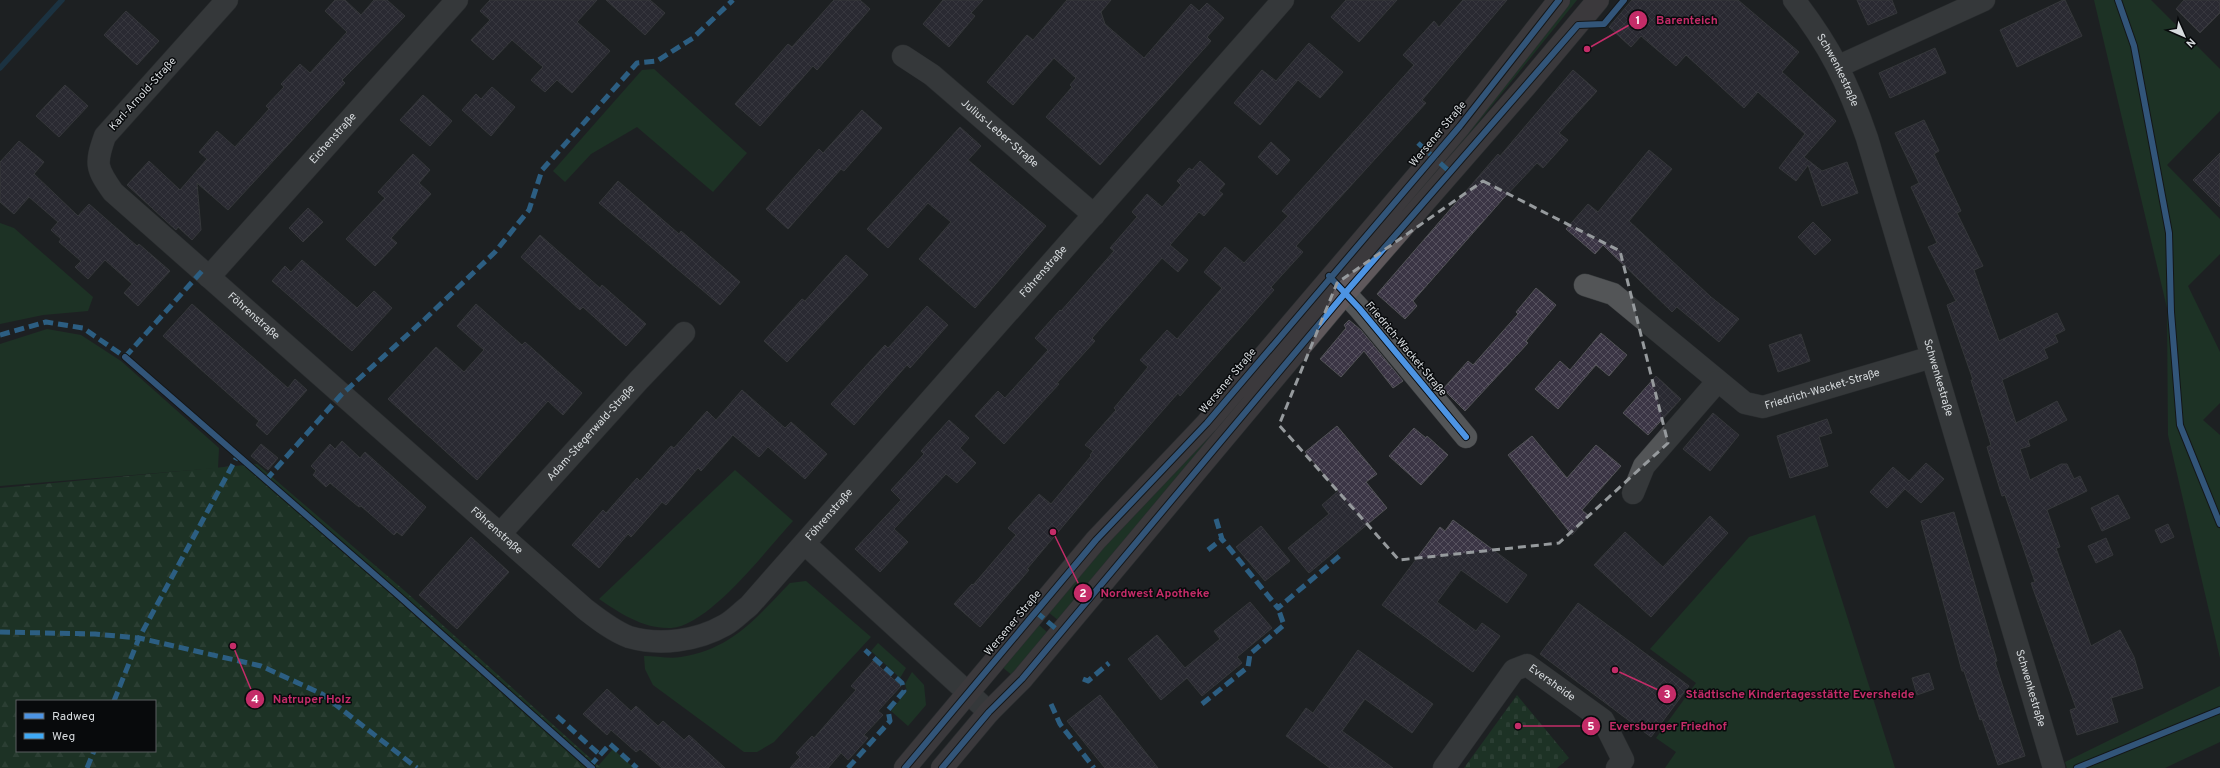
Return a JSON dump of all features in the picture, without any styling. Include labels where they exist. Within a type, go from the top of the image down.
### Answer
[{"type":"main road","name":"Wersener Straße","points":[[905,768],[1096,540],[1207,423],[1330,276],[1460,126],[1559,0]]},
{"type":"main road","points":[[942,768],[989,712],[1032,668],[1346,292],[1525,87],[1598,0]]},
{"type":"street","name":"Karl-Arnold-Straße","points":[[209,277],[113,192],[101,175],[97,157],[105,136],[227,0]]},
{"type":"street","name":"Eichenstraße","points":[[209,277],[457,0]]},
{"type":"street","name":"Föhrenstraße","points":[[209,277],[500,534],[542,573],[604,623],[628,636],[649,641],[672,642],[698,636],[725,625],[749,606],[1283,0]]},
{"type":"street","name":"Schwenkestraße","points":[[1794,0],[1820,36],[1839,66],[1867,138],[2054,768]]},
{"type":"street","points":[[1839,66],[1984,0]]},
{"type":"street","name":"Julius-Leber-Straße","points":[[903,56],[932,75],[1094,215]]},
{"type":"street","name":"Friedrich-Wacket-Straße","points":[[1330,276],[1346,292],[1466,437]]},
{"type":"street","name":"Friedrich-Wacket-Straße","points":[[1585,285],[1613,294],[1745,403],[1763,407],[1932,357]]},
{"type":"street","name":"Adam-Stegerwald-Straße","points":[[500,534],[639,380],[684,333]]},
{"type":"street","points":[[1633,493],[1644,466],[1718,382]]},
{"type":"street","name":"Föhrenstraße","points":[[805,544],[989,712]]},
{"type":"street","name":"Eversheide","points":[[1444,768],[1514,670],[1527,664],[1603,720],[1623,760],[1617,768]]},
{"type":"highlighted area","points":[[1483,181],[1620,251],[1668,443],[1559,543],[1399,560],[1279,425],[1337,283]]},
{"type":"green space","points":[[1570,0],[1577,0],[1448,160],[1445,157]]},
{"type":"green space","points":[[2094,0],[2151,0],[2220,69],[2220,111],[2167,165],[2220,219],[2220,254],[2188,286],[2220,352],[2220,403],[2203,420],[2220,435],[2220,658],[2168,435],[2167,308]]},
{"type":"green space","points":[[654,69],[747,153],[713,192],[637,127],[591,154],[565,182],[553,171],[642,70]]},
{"type":"green space","points":[[0,223],[14,228],[93,297],[88,311],[43,315],[0,324]]},
{"type":"green space","points":[[1312,318],[1059,621],[1047,611],[1108,540]]},
{"type":"green space","points":[[47,329],[81,335],[121,361],[219,448],[218,468],[0,486],[0,344]]},
{"type":"green space","points":[[257,464],[406,592],[601,768],[0,768],[0,488]]},
{"type":"green space","points":[[735,470],[793,521],[753,567],[720,600],[703,614],[686,624],[671,628],[661,628],[632,619],[599,599]]},
{"type":"green space","points":[[1815,515],[1895,768],[1665,768],[1676,752],[1656,738],[1696,683],[1650,649],[1749,537]]},
{"type":"green space","points":[[806,581],[871,637],[774,742],[757,752],[744,752],[653,685],[645,669],[644,656],[677,658],[699,653],[715,647],[742,630],[754,620],[790,583]]},
{"type":"green space","points":[[1037,623],[1048,633],[1013,676],[1001,666]]},
{"type":"green space","points":[[878,643],[906,668],[900,678],[871,651]]},
{"type":"green space","points":[[912,672],[924,685],[926,705],[908,726],[891,711],[907,691],[905,684]]},
{"type":"green space","points":[[2220,686],[2220,742],[2165,768],[2067,768],[2065,762]]},
{"type":"green space","points":[[1517,695],[1569,758],[1557,768],[1464,768]]},
{"type":"green space","points":[[613,749],[634,768],[601,768],[598,766]]},
{"type":"building","points":[[335,0],[345,0],[361,15],[374,0],[387,0],[405,16],[342,80],[345,83],[228,210],[197,183],[201,230],[192,240],[178,227],[176,230],[127,185],[149,161],[180,190],[207,159],[199,152],[217,131],[235,147],[269,109],[266,106],[284,87],[281,84],[300,64],[310,73],[347,32],[325,11]]},
{"type":"building","points":[[490,0],[597,0],[577,22],[610,51],[572,93],[557,80],[545,92],[531,80],[543,67],[512,40],[493,60],[471,40],[490,20],[480,11]]},
{"type":"building","points":[[606,0],[650,0],[665,13],[645,35]]},
{"type":"building","points":[[834,0],[860,0],[870,9],[817,70],[813,66],[760,126],[735,104],[788,44],[792,47]]},
{"type":"building","points":[[943,0],[983,0],[971,13],[975,16],[949,47],[923,24]]},
{"type":"building","points":[[1067,0],[1111,0],[1101,12],[1105,24],[1144,58],[1191,4],[1199,11],[1207,3],[1224,18],[1207,37],[1211,41],[1100,165],[1046,117],[1072,87],[1070,85],[1076,78],[1054,58],[1013,105],[987,82],[1027,35],[1033,40]]},
{"type":"building","points":[[1346,0],[1397,0],[1359,42],[1331,17]]},
{"type":"building","points":[[1463,0],[1507,0],[1422,100],[1426,103],[1296,246],[1303,252],[1271,287],[1274,290],[1180,396],[1178,393],[1100,482],[1027,569],[1029,570],[980,627],[954,604],[972,584],[973,585],[1016,535],[1008,528],[1039,494],[1051,504],[1091,456],[1090,455],[1093,451],[1085,445],[1116,410],[1114,408],[1148,367],[1140,360],[1167,330],[1177,339],[1222,288],[1204,272],[1225,247],[1244,263],[1288,216],[1282,211],[1414,65],[1403,55],[1434,21],[1439,27]]},
{"type":"building","points":[[1632,0],[1738,0],[1799,52],[1782,72],[1836,121],[1804,157],[1822,171],[1847,162],[1858,193],[1822,206],[1808,165],[1796,181],[1779,168],[1805,134],[1758,92],[1744,108],[1686,55],[1676,66],[1641,36],[1631,47],[1609,27]]},
{"type":"building","points":[[1857,0],[1892,0],[1897,13],[1868,25]]},
{"type":"building","points":[[2065,0],[2082,36],[2017,67],[2000,30]]},
{"type":"building","points":[[2184,0],[2220,0],[2220,13],[2200,33],[2176,9]]},
{"type":"building","points":[[126,11],[159,41],[137,65],[104,35]]},
{"type":"building","points":[[1309,43],[1343,72],[1320,98],[1298,80],[1260,125],[1234,103],[1262,70],[1276,81]]},
{"type":"building","points":[[1935,48],[1946,73],[1890,98],[1879,73]]},
{"type":"building","points":[[1573,70],[1597,91],[1559,133],[1568,140],[1543,168],[1537,163],[1502,200],[1413,301],[1417,306],[1405,319],[1377,294],[1498,154],[1500,156]]},
{"type":"building","points":[[65,85],[88,106],[59,137],[36,116]]},
{"type":"building","points":[[492,87],[515,107],[491,136],[462,110],[476,94],[481,99]]},
{"type":"building","points":[[423,95],[452,121],[430,146],[400,120]]},
{"type":"building","points":[[862,110],[882,128],[844,171],[841,169],[788,229],[766,209],[819,149],[823,153]]},
{"type":"building","points":[[1924,120],[1939,151],[1934,154],[1961,211],[1957,213],[1983,266],[1974,270],[1999,341],[2057,313],[2065,330],[2055,335],[2058,342],[2044,349],[2048,358],[2002,380],[2016,423],[2057,401],[2067,420],[2028,440],[2030,446],[2020,449],[2030,480],[2061,464],[2067,464],[2074,479],[2080,476],[2087,491],[2047,510],[2060,547],[2056,548],[2091,646],[2120,630],[2134,657],[2143,688],[2111,698],[2118,722],[2077,735],[2070,710],[2076,708],[2031,583],[2035,582],[2005,495],[2002,496],[1987,447],[1991,445],[1971,380],[1973,380],[1947,305],[1956,301],[1928,247],[1937,243],[1911,187],[1919,183],[1895,133]]},
{"type":"building","points":[[960,127],[981,146],[968,160],[1046,226],[975,308],[919,259],[951,222],[928,203],[888,248],[867,229]]},
{"type":"building","points":[[19,141],[44,162],[34,174],[78,216],[89,204],[137,246],[139,244],[170,271],[138,306],[124,293],[132,284],[105,260],[88,279],[75,267],[81,261],[59,242],[61,239],[51,230],[58,222],[29,197],[14,214],[0,202],[0,162]]},
{"type":"building","points":[[1271,142],[1290,160],[1277,175],[1258,157]]},
{"type":"building","points":[[1649,150],[1672,169],[1629,221],[1711,297],[1739,319],[1719,342],[1677,307],[1672,312],[1603,245],[1595,254],[1566,229],[1588,204],[1598,212]]},
{"type":"building","points":[[2220,153],[2220,207],[2193,180]]},
{"type":"building","points":[[413,154],[430,170],[419,183],[431,194],[391,238],[397,243],[375,266],[346,239],[385,198],[378,192]]},
{"type":"building","points":[[1200,161],[1225,184],[1219,191],[1223,194],[1204,216],[1199,212],[1170,245],[1188,260],[1178,272],[1162,258],[1092,338],[1095,341],[1057,383],[1059,384],[1004,444],[975,416],[998,391],[1005,398],[1048,350],[1035,338],[1114,251],[1110,248],[1137,217],[1132,212],[1147,194],[1162,207],[1181,185],[1177,181],[1189,168],[1192,170]]},
{"type":"building","points":[[618,181],[679,234],[681,231],[740,282],[720,305],[599,203]]},
{"type":"building","points":[[308,208],[323,222],[303,242],[289,228]]},
{"type":"building","points":[[1813,222],[1831,240],[1815,255],[1798,237]]},
{"type":"building","points":[[540,235],[600,288],[602,285],[646,324],[626,346],[583,307],[580,310],[521,257]]},
{"type":"building","points":[[846,255],[868,275],[787,362],[764,341],[802,299],[805,301]]},
{"type":"building","points":[[302,260],[357,308],[374,291],[392,308],[352,351],[272,281],[285,266],[291,272]]},
{"type":"building","points":[[1536,288],[1556,305],[1526,341],[1528,343],[1465,411],[1443,389],[1468,361],[1473,365],[1518,314],[1516,312]]},
{"type":"building","points":[[192,304],[288,388],[295,379],[307,390],[267,435],[256,425],[259,421],[163,336]]},
{"type":"building","points":[[476,304],[522,345],[525,342],[582,393],[563,415],[548,401],[477,480],[388,399],[436,347],[464,372],[484,350],[457,326]]},
{"type":"building","points":[[927,306],[948,325],[910,368],[907,365],[854,425],[831,404],[885,345],[888,348]]},
{"type":"building","points":[[1349,320],[1361,330],[1403,381],[1393,388],[1364,351],[1341,377],[1320,359],[1346,328],[1344,325]]},
{"type":"building","points":[[1601,333],[1627,355],[1609,376],[1596,365],[1558,409],[1535,389],[1560,361],[1570,370]]},
{"type":"building","points":[[1801,334],[1810,361],[1778,372],[1769,345]]},
{"type":"building","points":[[1656,376],[1681,399],[1648,435],[1623,413]]},
{"type":"building","points":[[742,390],[785,428],[791,422],[827,454],[805,479],[768,447],[759,457],[733,435],[701,471],[698,468],[666,505],[662,502],[631,537],[628,534],[599,568],[572,545],[603,510],[606,513],[637,478],[640,481],[671,446],[674,448],[707,411],[716,420]]},
{"type":"building","points":[[1713,413],[1739,435],[1710,471],[1683,449]]},
{"type":"building","points":[[1827,419],[1832,433],[1819,437],[1828,466],[1790,478],[1777,436]]},
{"type":"building","points":[[949,420],[969,438],[960,448],[976,463],[957,483],[946,474],[894,529],[908,542],[880,572],[855,549],[901,500],[891,490],[924,454],[921,451]]},
{"type":"building","points":[[1337,426],[1377,474],[1366,482],[1387,508],[1309,573],[1288,548],[1329,514],[1322,505],[1338,491],[1305,452]]},
{"type":"building","points":[[1414,428],[1426,438],[1427,436],[1448,455],[1421,485],[1389,456]]},
{"type":"building","points":[[1532,436],[1567,478],[1596,445],[1621,466],[1582,510],[1589,516],[1572,535],[1508,455]]},
{"type":"building","points":[[342,441],[360,458],[365,452],[426,507],[402,536],[397,532],[394,535],[361,506],[359,507],[330,483],[326,487],[313,475],[316,471],[311,466],[330,444],[335,449]]},
{"type":"building","points":[[261,444],[278,458],[268,470],[251,456]]},
{"type":"building","points":[[1926,463],[1944,479],[1921,503],[1905,489],[1887,508],[1870,492],[1893,467],[1909,481]]},
{"type":"building","points":[[2118,495],[2130,518],[2102,531],[2091,508]]},
{"type":"building","points":[[1954,512],[1997,661],[1995,662],[2025,756],[1998,765],[1982,719],[1980,720],[1964,671],[1962,671],[1921,521]]},
{"type":"building","points":[[1710,516],[1728,533],[1651,617],[1594,565],[1625,532],[1663,567]]},
{"type":"building","points":[[1453,520],[1527,575],[1507,603],[1461,570],[1437,602],[1476,631],[1482,623],[1500,636],[1473,672],[1382,605],[1440,527],[1445,531]]},
{"type":"building","points":[[2168,524],[2174,537],[2161,543],[2155,530]]},
{"type":"building","points":[[1261,526],[1290,561],[1265,581],[1236,547]]},
{"type":"building","points":[[471,537],[509,572],[457,629],[419,595]]},
{"type":"building","points":[[2106,538],[2113,555],[2096,563],[2088,546]]},
{"type":"building","points":[[1250,602],[1272,628],[1237,657],[1242,663],[1202,696],[1187,678],[1161,700],[1128,659],[1157,635],[1185,668],[1220,639],[1214,631]]},
{"type":"building","points":[[1578,603],[1689,686],[1651,737],[1540,654]]},
{"type":"building","points":[[1358,650],[1433,704],[1412,733],[1365,699],[1342,731],[1393,768],[1330,768],[1286,736],[1306,708],[1313,713]]},
{"type":"building","points":[[873,661],[901,686],[878,711],[883,715],[864,735],[868,738],[848,760],[841,753],[828,768],[790,768],[800,757],[796,753],[812,736],[814,738],[856,690],[851,686]]},
{"type":"building","points":[[1929,673],[1934,689],[1917,695],[1912,678]]},
{"type":"building","points":[[607,689],[631,711],[636,706],[658,726],[663,721],[684,740],[689,735],[725,768],[662,768],[640,749],[636,752],[611,730],[607,735],[583,714]]},
{"type":"building","points":[[1100,695],[1158,768],[1105,768],[1067,721]]},
{"type":"waterway","points":[[0,68],[62,0]]},
{"type":"marked path","points":[[266,480],[341,395],[425,319],[495,252],[529,210],[542,170],[637,63],[657,61],[693,38],[733,0]]},
{"type":"marked path","points":[[1418,143],[1451,173]]},
{"type":"marked path","points":[[125,357],[202,271]]},
{"type":"marked path","points":[[0,335],[46,322],[83,328],[128,359]]},
{"type":"marked path","points":[[114,700],[139,638],[238,455]]},
{"type":"marked path","points":[[1216,519],[1222,539],[1278,608],[1343,553]]},
{"type":"marked path","points":[[1208,550],[1222,539]]},
{"type":"marked path","points":[[1202,704],[1248,667],[1250,654],[1284,625],[1278,608]]},
{"type":"marked path","points":[[1036,612],[1061,633]]},
{"type":"marked path","points":[[0,632],[95,634],[139,638],[261,666],[322,694],[417,768]]},
{"type":"marked path","points":[[848,768],[890,721],[888,710],[904,691],[902,683],[865,650]]},
{"type":"marked path","points":[[1083,679],[1088,681],[1109,663]]},
{"type":"marked path","points":[[1051,704],[1060,724],[1094,768]]},
{"type":"marked path","points":[[557,716],[600,755]]},
{"type":"marked path","points":[[590,766],[610,744],[637,768]]},
{"type":"marked path","points":[[87,768],[94,752]]},
{"type":"cycle path","points":[[905,768],[1096,540],[1207,423],[1460,126],[1559,0]]},
{"type":"cycle path","points":[[942,768],[989,712],[1022,679],[1346,292],[1578,25],[1604,24],[1624,0]]},
{"type":"cycle path","points":[[2118,0],[2134,46],[2169,233],[2171,312],[2180,425],[2220,524]]},
{"type":"cycle path","points":[[1329,276],[1359,308],[1466,437]]},
{"type":"cycle path","points":[[125,357],[399,596],[592,768]]},
{"type":"cycle path","points":[[2077,768],[2220,710]]},
{"type":"place","name":"Barenteich","points":[[1587,49]]},
{"type":"place","name":"Nordwest Apotheke","points":[[1053,532]]},
{"type":"place","name":"Natruper Holz","points":[[233,646]]},
{"type":"place","name":"Städtische Kindertagesstätte Eversheide","points":[[1615,670]]},
{"type":"place","name":"Eversburger Friedhof","points":[[1518,726]]}]
